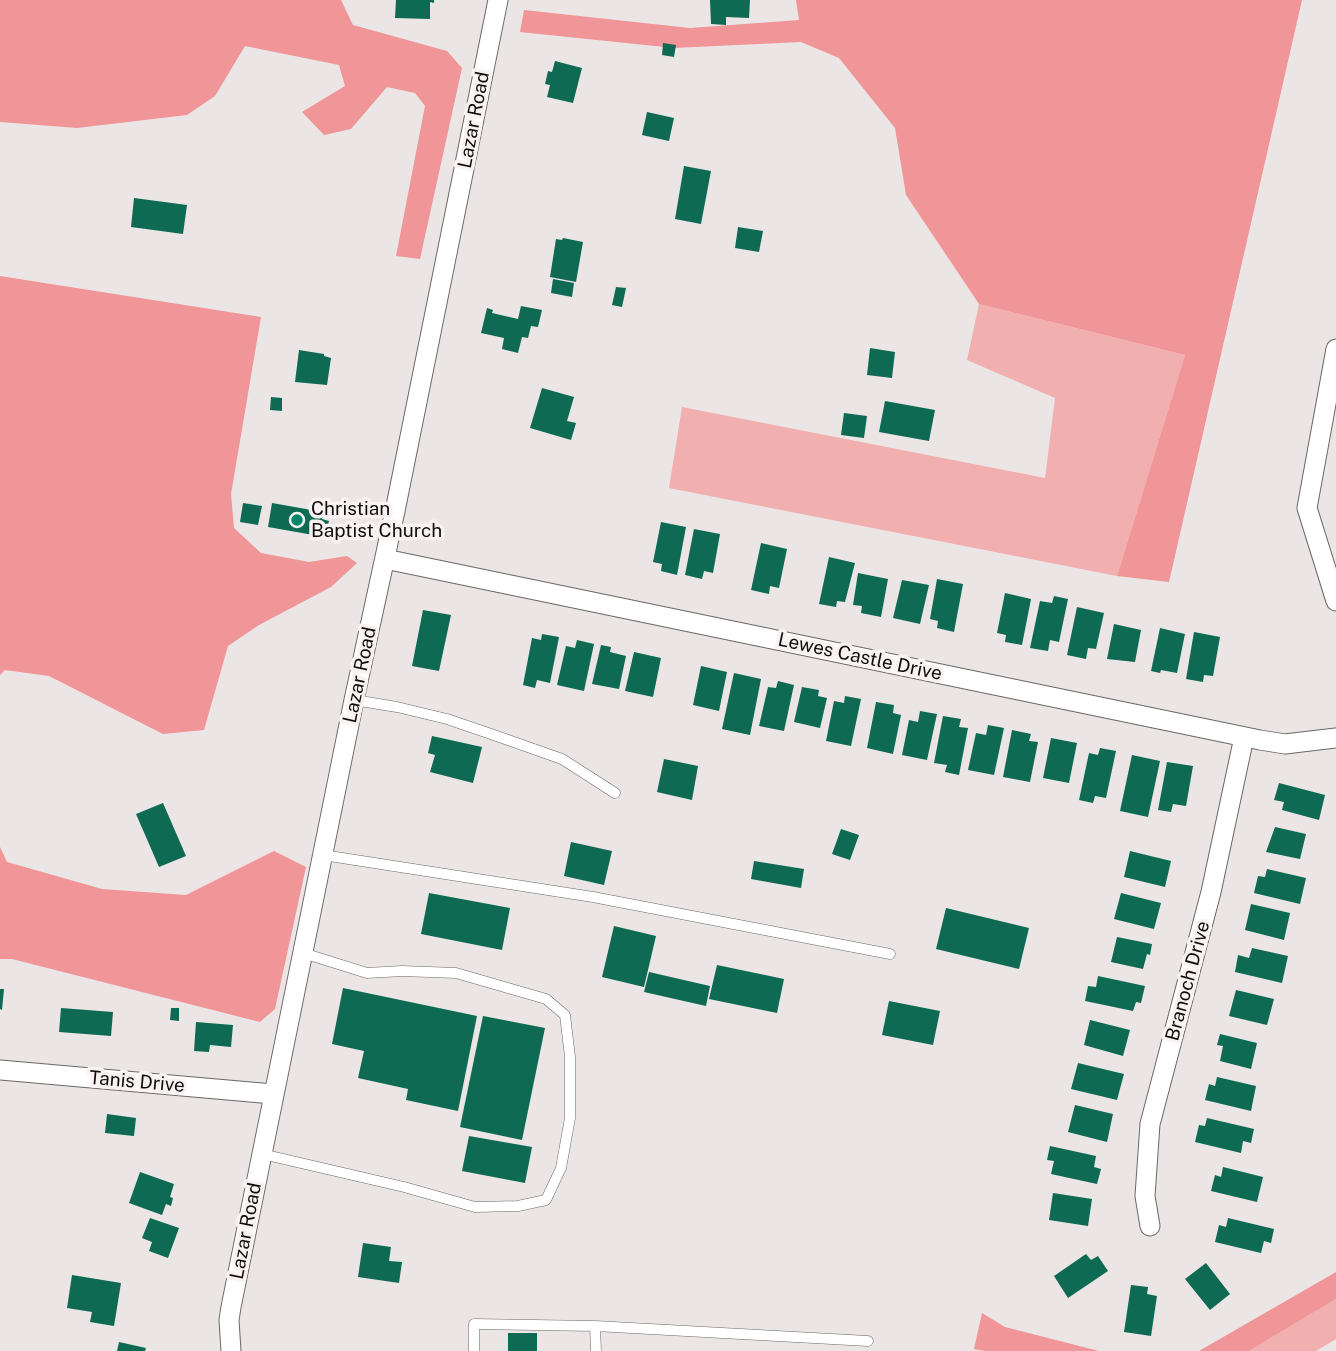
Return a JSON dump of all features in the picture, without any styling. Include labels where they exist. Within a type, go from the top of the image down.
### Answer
[{"type":"street","name":"Lazar Road","points":[[231,1351],[229,1320],[261,1154],[498,0]]},
{"type":"street","points":[[1336,349],[1307,508],[1336,601]]},
{"type":"street","name":"Lewes Castle Drive","points":[[385,559],[1244,737],[1284,744],[1336,738]]},
{"type":"street","name":"Branoch Drive","points":[[1150,1226],[1145,1196],[1150,1124],[1211,892],[1244,737]]},
{"type":"street","name":"Tanis Drive","points":[[0,1070],[273,1094]]},
{"type":"lane","points":[[354,700],[447,719],[562,759],[615,793]]},
{"type":"lane","points":[[323,855],[593,897],[890,954]]},
{"type":"lane","points":[[261,1154],[404,1187],[475,1207],[518,1206],[546,1200],[561,1168],[570,1118],[569,1057],[565,1015],[546,999],[456,973],[367,973],[303,953]]},
{"type":"lane","points":[[474,1351],[474,1324],[595,1326],[868,1341]]},
{"type":"lane","points":[[595,1326],[596,1351]]},
{"type":"shaded area","points":[[0,0],[341,0],[353,25],[447,51],[462,68],[420,259],[396,256],[425,106],[415,93],[387,87],[351,129],[324,135],[302,112],[345,86],[339,65],[245,46],[215,96],[187,115],[77,128],[0,122]]},
{"type":"shaded area","points":[[796,0],[1302,0],[1169,582],[1117,576],[1185,355],[979,304],[906,195],[895,128],[839,58],[801,42],[674,48],[520,32],[524,10],[690,28],[799,20]]},
{"type":"shaded area","points":[[0,276],[261,317],[231,494],[234,528],[261,553],[309,562],[347,556],[357,563],[331,587],[259,625],[228,646],[204,730],[163,734],[49,676],[5,670],[0,675]]},
{"type":"shaded area","points":[[979,304],[1185,355],[1117,576],[669,488],[682,407],[1045,478],[1055,398],[967,360]]},
{"type":"shaded area","points":[[0,847],[7,862],[102,889],[186,895],[274,851],[306,867],[275,1009],[260,1022],[12,959],[0,959]]},
{"type":"shaded area","points":[[1336,1272],[1336,1299],[1249,1351],[1199,1351]]},
{"type":"shaded area","points":[[1336,1299],[1336,1339],[1316,1351],[1249,1351]]},
{"type":"shaded area","points":[[982,1313],[1005,1327],[1099,1351],[974,1349]]},
{"type":"building","points":[[396,0],[434,0],[434,3],[430,2],[430,19],[395,18]]},
{"type":"building","points":[[710,0],[750,0],[749,18],[726,17],[726,25],[711,24]]},
{"type":"building","points":[[663,43],[676,45],[674,57],[662,55]]},
{"type":"building","points":[[555,61],[582,68],[573,103],[547,97],[550,85],[545,84],[548,71],[552,72]]},
{"type":"building","points":[[647,112],[674,118],[669,141],[642,135]]},
{"type":"building","points":[[684,166],[711,171],[701,224],[675,219]]},
{"type":"building","points":[[134,198],[187,205],[183,234],[131,227]]},
{"type":"building","points":[[738,227],[763,231],[759,252],[735,248]]},
{"type":"building","points":[[556,239],[583,242],[576,282],[550,277]]},
{"type":"building","points":[[553,279],[574,283],[572,297],[551,293]]},
{"type":"building","points":[[616,287],[626,288],[622,307],[612,305]]},
{"type":"building","points":[[521,306],[542,310],[538,327],[531,326],[528,338],[522,337],[518,353],[502,349],[504,338],[481,333],[487,308],[493,310],[492,313],[518,319]]},
{"type":"building","points":[[870,348],[895,352],[892,378],[867,375]]},
{"type":"building","points":[[299,350],[324,354],[331,358],[327,385],[295,382]]},
{"type":"building","points":[[542,388],[574,397],[567,421],[576,423],[571,440],[530,428]]},
{"type":"building","points":[[271,397],[282,398],[282,411],[270,410]]},
{"type":"building","points":[[885,401],[935,410],[929,441],[879,432]]},
{"type":"building","points":[[844,413],[867,416],[864,438],[841,435]]},
{"type":"building","points":[[243,503],[262,506],[258,525],[240,522]]},
{"type":"building","name":"Christian Baptist Church","points":[[272,503],[323,512],[322,519],[329,521],[327,530],[320,529],[319,536],[268,527]]},
{"type":"building","points":[[661,522],[686,527],[677,575],[661,571],[662,564],[653,562]]},
{"type":"building","points":[[694,529],[720,534],[713,573],[704,571],[702,579],[685,575]]},
{"type":"building","points":[[761,543],[787,549],[779,588],[770,586],[769,594],[751,590]]},
{"type":"building","points":[[829,557],[855,563],[845,602],[837,601],[836,607],[819,604]]},
{"type":"building","points":[[858,573],[888,579],[881,617],[861,613],[862,606],[853,605]]},
{"type":"building","points":[[937,579],[963,584],[954,632],[937,628],[938,621],[930,619]]},
{"type":"building","points":[[902,580],[929,585],[920,624],[893,618]]},
{"type":"building","points":[[1005,593],[1031,599],[1022,645],[1005,642],[1006,635],[997,633]]},
{"type":"building","points":[[1054,596],[1068,599],[1059,642],[1050,640],[1048,651],[1030,648],[1040,601],[1052,603]]},
{"type":"building","points":[[1077,607],[1104,613],[1096,649],[1088,648],[1086,659],[1067,655]]},
{"type":"building","points":[[423,610],[451,615],[439,671],[412,666]]},
{"type":"building","points":[[1114,624],[1141,630],[1135,662],[1107,659]]},
{"type":"building","points":[[1160,628],[1185,634],[1177,673],[1151,671]]},
{"type":"building","points":[[1194,632],[1220,637],[1213,676],[1204,675],[1203,682],[1186,679]]},
{"type":"building","points":[[542,634],[559,637],[550,683],[537,680],[535,688],[523,685],[532,638],[541,640]]},
{"type":"building","points":[[577,640],[594,644],[584,691],[557,685],[566,646],[575,648]]},
{"type":"building","points":[[601,645],[611,647],[610,652],[626,656],[619,689],[592,684]]},
{"type":"building","points":[[634,652],[661,658],[653,697],[625,691]]},
{"type":"building","points":[[701,666],[727,672],[719,711],[693,705]]},
{"type":"building","points":[[734,673],[761,679],[750,735],[722,729]]},
{"type":"building","points":[[778,681],[794,685],[784,731],[759,726],[768,687],[776,688]]},
{"type":"building","points":[[802,687],[819,690],[818,696],[827,698],[820,728],[794,722]]},
{"type":"building","points":[[845,696],[861,699],[851,746],[826,741],[834,701],[844,703]]},
{"type":"building","points":[[876,702],[894,705],[893,713],[901,715],[893,754],[867,748]]},
{"type":"building","points":[[920,711],[937,714],[927,760],[902,755],[909,720],[918,722]]},
{"type":"building","points":[[943,716],[961,719],[959,727],[968,728],[959,775],[945,772],[947,765],[934,763]]},
{"type":"building","points":[[988,725],[1004,728],[994,775],[968,770],[976,733],[986,735]]},
{"type":"building","points":[[1012,730],[1031,734],[1029,741],[1038,742],[1030,782],[1003,777]]},
{"type":"building","points":[[432,736],[482,747],[473,783],[430,772],[435,755],[428,753]]},
{"type":"building","points":[[1051,738],[1077,743],[1069,783],[1043,778]]},
{"type":"building","points":[[1100,748],[1116,751],[1106,798],[1095,796],[1093,803],[1079,800],[1089,753],[1098,755]]},
{"type":"building","points":[[1132,755],[1160,761],[1148,817],[1120,811]]},
{"type":"building","points":[[664,759],[698,766],[692,800],[657,792]]},
{"type":"building","points":[[1167,762],[1193,766],[1186,806],[1173,804],[1171,812],[1158,810]]},
{"type":"building","points":[[1279,783],[1325,795],[1319,820],[1282,810],[1284,802],[1274,800]]},
{"type":"building","points":[[163,803],[186,856],[159,867],[136,814]]},
{"type":"building","points":[[1275,827],[1306,834],[1300,859],[1266,852]]},
{"type":"building","points":[[841,829],[859,835],[850,860],[832,854]]},
{"type":"building","points":[[571,842],[612,851],[604,885],[564,876]]},
{"type":"building","points":[[1130,851],[1171,861],[1165,887],[1124,877]]},
{"type":"building","points":[[754,861],[804,869],[801,888],[751,879]]},
{"type":"building","points":[[1267,869],[1306,878],[1300,904],[1254,893],[1258,876],[1265,877]]},
{"type":"building","points":[[429,893],[510,908],[502,950],[421,934]]},
{"type":"building","points":[[1121,893],[1161,903],[1154,929],[1114,919]]},
{"type":"building","points":[[1251,904],[1290,913],[1284,940],[1245,930]]},
{"type":"building","points":[[946,908],[1029,928],[1019,969],[936,949]]},
{"type":"building","points":[[614,926],[656,936],[644,987],[602,977]]},
{"type":"building","points":[[1117,937],[1152,944],[1143,969],[1111,962]]},
{"type":"building","points":[[1252,948],[1288,956],[1282,983],[1235,972],[1238,955],[1249,958]]},
{"type":"building","points":[[717,965],[784,979],[777,1013],[709,999]]},
{"type":"building","points":[[649,972],[710,986],[706,1006],[644,992]]},
{"type":"building","points":[[1098,976],[1145,986],[1141,1003],[1136,1002],[1133,1011],[1085,1001],[1088,986],[1096,987]]},
{"type":"building","points":[[343,988],[477,1016],[458,1111],[406,1100],[408,1089],[358,1078],[364,1051],[332,1044]]},
{"type":"building","points":[[0,989],[4,989],[2,1010],[0,1009]]},
{"type":"building","points":[[1236,990],[1274,999],[1267,1025],[1229,1016]]},
{"type":"building","points":[[889,1001],[940,1011],[933,1045],[882,1035]]},
{"type":"building","points":[[61,1008],[113,1012],[111,1036],[59,1032]]},
{"type":"building","points":[[171,1008],[179,1008],[179,1021],[170,1020]]},
{"type":"building","points":[[483,1016],[545,1028],[522,1140],[460,1127]]},
{"type":"building","points":[[1090,1020],[1130,1030],[1123,1056],[1084,1045]]},
{"type":"building","points":[[196,1022],[233,1025],[231,1047],[210,1045],[209,1052],[194,1051]]},
{"type":"building","points":[[1220,1034],[1257,1043],[1251,1069],[1220,1061],[1223,1046],[1217,1045]]},
{"type":"building","points":[[1078,1063],[1124,1074],[1117,1100],[1071,1089]]},
{"type":"building","points":[[1217,1077],[1256,1086],[1251,1111],[1205,1100],[1209,1084],[1215,1086]]},
{"type":"building","points":[[1075,1105],[1113,1114],[1107,1142],[1068,1132]]},
{"type":"building","points":[[107,1114],[136,1118],[134,1136],[105,1133]]},
{"type":"building","points":[[1207,1118],[1254,1129],[1251,1143],[1243,1141],[1241,1153],[1195,1142],[1199,1125],[1205,1126]]},
{"type":"building","points":[[469,1136],[532,1147],[525,1183],[462,1171]]},
{"type":"building","points":[[1050,1146],[1096,1156],[1094,1167],[1101,1169],[1097,1184],[1051,1174],[1054,1161],[1047,1160]]},
{"type":"building","points":[[1223,1167],[1263,1177],[1257,1202],[1211,1191],[1215,1175],[1221,1177]]},
{"type":"building","points":[[140,1172],[174,1184],[170,1197],[173,1198],[171,1206],[166,1204],[162,1215],[129,1203]]},
{"type":"building","points":[[1053,1193],[1092,1199],[1088,1226],[1049,1220]]},
{"type":"building","points":[[150,1218],[179,1228],[168,1258],[149,1251],[152,1242],[142,1238]]},
{"type":"building","points":[[1228,1218],[1274,1229],[1271,1243],[1264,1241],[1261,1253],[1215,1242],[1219,1225],[1226,1227]]},
{"type":"building","points":[[363,1243],[391,1247],[389,1261],[402,1262],[399,1283],[358,1277]]},
{"type":"building","points":[[1086,1254],[1091,1260],[1098,1256],[1108,1271],[1068,1298],[1054,1276]]},
{"type":"building","points":[[1206,1263],[1230,1294],[1210,1310],[1185,1279]]},
{"type":"building","points":[[72,1275],[121,1283],[114,1326],[90,1322],[92,1312],[67,1308]]},
{"type":"building","points":[[1131,1285],[1148,1287],[1147,1294],[1157,1296],[1151,1336],[1124,1332]]},
{"type":"building","points":[[508,1333],[537,1333],[537,1351],[508,1351]]},
{"type":"building","points":[[119,1342],[146,1348],[145,1351],[117,1351]]},
{"type":"waterway","points":[[0,66],[15,18],[31,0]]},
{"type":"place","name":"Christian Baptist Church","points":[[297,520]]}]
